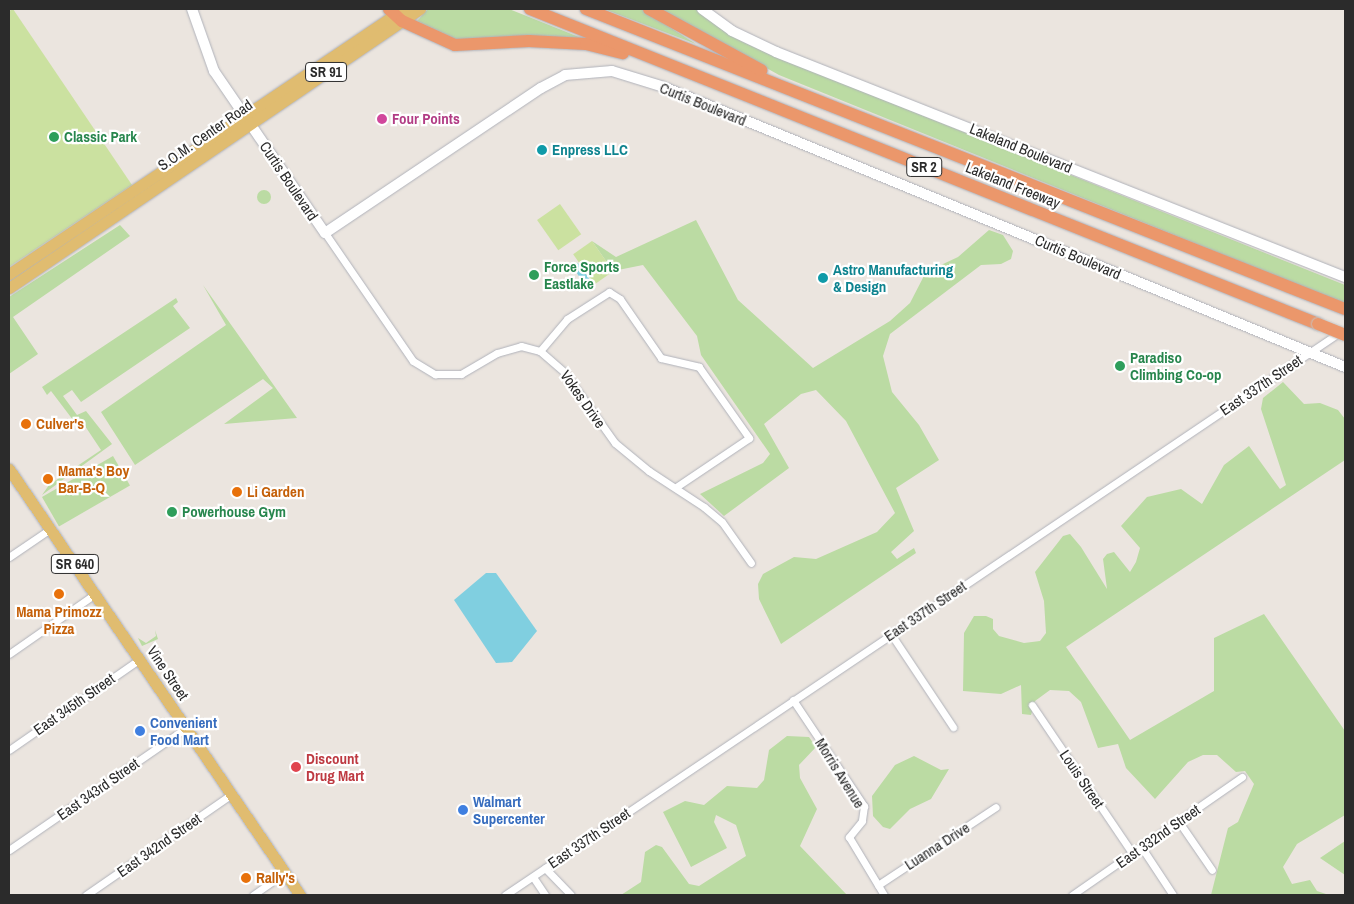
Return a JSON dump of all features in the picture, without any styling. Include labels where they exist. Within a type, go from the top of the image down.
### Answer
[{"type":"highway","name":"Lakeland Freeway","points":[[530,9],[1345,335]]},
{"type":"highway","name":"Lakeland Freeway","points":[[586,9],[807,97],[915,136],[1343,308]]},
{"type":"highway","points":[[649,9],[807,97]]},
{"type":"highway","points":[[397,13],[455,45],[529,41],[586,44],[664,63]]},
{"type":"main road","name":"S.O.M. Center Road","points":[[9,288],[397,13],[420,9]]},
{"type":"main road","name":"S.O.M. Center Road","points":[[9,274],[247,119]]},
{"type":"main road","name":"Vine Street","points":[[9,469],[300,895]]},
{"type":"street","name":"Curtis Boulevard","points":[[192,9],[209,60],[325,234],[541,88],[566,76],[612,71],[664,87],[1345,367]]},
{"type":"street","name":"Lakeland Boulevard","points":[[702,9],[732,31],[776,52],[1345,277]]},
{"type":"street","points":[[325,234],[397,342],[413,361],[435,374],[461,374],[496,352],[521,346],[540,351],[567,319],[609,292],[620,299],[661,358],[699,367],[748,438],[676,487]]},
{"type":"street","name":"East 337th Street","points":[[505,895],[1345,329]]},
{"type":"street","name":"Vokes Drive","points":[[540,351],[566,373],[615,443],[722,522],[751,563]]},
{"type":"street","points":[[9,557],[50,529]]},
{"type":"street","points":[[9,654],[95,594]]},
{"type":"street","points":[[891,634],[952,727]]},
{"type":"street","name":"East 345th Street","points":[[9,750],[140,659]]},
{"type":"street","name":"Morris Avenue","points":[[793,700],[864,806],[862,821],[848,836],[884,895]]},
{"type":"street","name":"Louis Street","points":[[1032,705],[1133,854]]},
{"type":"street","name":"East 343rd Street","points":[[9,850],[187,728]]},
{"type":"street","name":"East 332nd Street","points":[[1072,895],[1082,893],[1133,854],[1242,777]]},
{"type":"street","name":"East 342nd Street","points":[[86,895],[232,794]]},
{"type":"street","name":"Luanna Drive","points":[[878,885],[996,807]]},
{"type":"street","points":[[1179,822],[1212,870]]},
{"type":"street","points":[[1142,848],[1173,895]]},
{"type":"street","points":[[545,868],[571,895]]},
{"type":"street","points":[[253,895],[285,873]]},
{"type":"street","points":[[533,876],[545,895]]},
{"type":"green space","name":"Classic Park","points":[[13,9],[132,185],[9,267],[9,11]]},
{"type":"green space","points":[[428,9],[509,9],[594,43],[467,44],[417,21]]},
{"type":"green space","points":[[604,9],[641,9],[696,44]]},
{"type":"green space","points":[[660,9],[698,9],[741,41],[767,53],[1345,285],[1345,304],[779,75]]},
{"type":"green space","points":[[264,190],[269,192],[271,197],[269,202],[264,204],[259,202],[257,197],[259,192]]},
{"type":"green space","points":[[560,204],[581,234],[558,250],[537,220]]},
{"type":"green space","points":[[696,220],[738,300],[813,368],[890,321],[910,303],[926,272],[958,257],[989,230],[1003,235],[1013,251],[1011,259],[1001,264],[981,265],[890,334],[883,356],[892,392],[919,425],[939,460],[896,488],[914,531],[891,552],[897,559],[914,548],[916,553],[781,644],[759,599],[758,584],[763,574],[794,557],[816,559],[877,532],[895,513],[846,421],[816,390],[801,394],[764,424],[789,468],[724,516],[700,494],[763,463],[770,454],[701,355],[697,336],[643,265],[613,271],[592,241],[616,257]]},
{"type":"green space","points":[[120,225],[130,236],[13,317],[38,354],[9,374],[9,297]]},
{"type":"green space","points":[[592,241],[613,271],[594,285],[573,254]]},
{"type":"green space","points":[[203,285],[297,418],[224,424],[273,388],[263,379],[135,465],[101,412],[226,325]]},
{"type":"green space","points":[[176,298],[178,302],[173,306],[190,328],[81,402],[72,390],[63,396],[77,415],[86,411],[112,444],[42,495],[49,485],[101,450],[79,417],[73,420],[51,391],[47,395],[42,387]]},
{"type":"green space","points":[[1283,382],[1304,404],[1320,403],[1338,410],[1345,419],[1345,460],[1066,647],[1130,740],[1214,691],[1214,638],[1264,614],[1345,731],[1345,815],[1297,844],[1283,867],[1292,884],[1310,880],[1317,891],[1329,895],[1211,895],[1228,828],[1238,822],[1254,784],[1245,771],[1236,772],[1217,755],[1203,755],[1188,762],[1155,799],[1126,768],[1118,744],[1098,748],[1081,702],[1069,691],[1050,690],[1035,701],[1031,715],[1022,714],[1021,685],[1001,694],[963,691],[964,633],[974,616],[986,616],[993,619],[993,629],[999,636],[1024,643],[1040,641],[1046,633],[1044,601],[1035,572],[1063,536],[1070,534],[1081,547],[1107,589],[1103,559],[1107,554],[1114,552],[1130,572],[1136,562],[1140,548],[1121,526],[1147,497],[1181,489],[1202,504],[1224,465],[1249,446],[1280,489],[1286,485],[1261,409],[1263,398]]},
{"type":"green space","points":[[113,456],[130,485],[59,526],[42,497]]},
{"type":"green space","points":[[155,630],[158,639],[142,646],[138,638],[146,643],[156,636]]},
{"type":"green space","points":[[787,736],[809,737],[816,747],[799,765],[800,778],[817,809],[800,846],[847,895],[621,895],[641,882],[645,852],[656,845],[662,847],[689,884],[699,886],[746,856],[736,825],[716,815],[714,822],[727,848],[691,867],[663,812],[685,801],[704,805],[727,786],[757,788],[764,780],[769,750]]},
{"type":"green space","points":[[914,756],[941,770],[949,769],[931,799],[910,809],[890,829],[883,827],[873,816],[872,796],[895,765]]},
{"type":"green space","points":[[1345,841],[1345,875],[1320,858]]},
{"type":"water","points":[[578,263],[590,280],[584,284],[573,267]]},
{"type":"water","points":[[486,573],[496,573],[537,631],[512,662],[496,663],[454,600]]},
{"type":"place","name":"Four Points","points":[[382,119]]},
{"type":"place","name":"Classic Park","points":[[54,137]]},
{"type":"place","name":"Enpress LLC","points":[[542,150]]},
{"type":"place","name":"Force Sports Eastlake","points":[[534,275]]},
{"type":"place","name":"Astro Manufacturing & Design","points":[[823,278]]},
{"type":"place","name":"Paradiso Climbing Co-op","points":[[1120,366]]},
{"type":"place","name":"Culver's","points":[[26,424]]},
{"type":"place","name":"Mama's Boy Bar-B-Q","points":[[48,479]]},
{"type":"place","name":"Li Garden","points":[[237,492]]},
{"type":"place","name":"Powerhouse Gym","points":[[172,512]]},
{"type":"place","name":"Mama Primozz Pizza","points":[[59,594]]},
{"type":"place","name":"Convenient Food Mart","points":[[140,731]]},
{"type":"place","name":"Discount Drug Mart","points":[[296,767]]},
{"type":"place","name":"Walmart Supercenter","points":[[463,810]]},
{"type":"place","name":"Rally's","points":[[246,878]]}]
